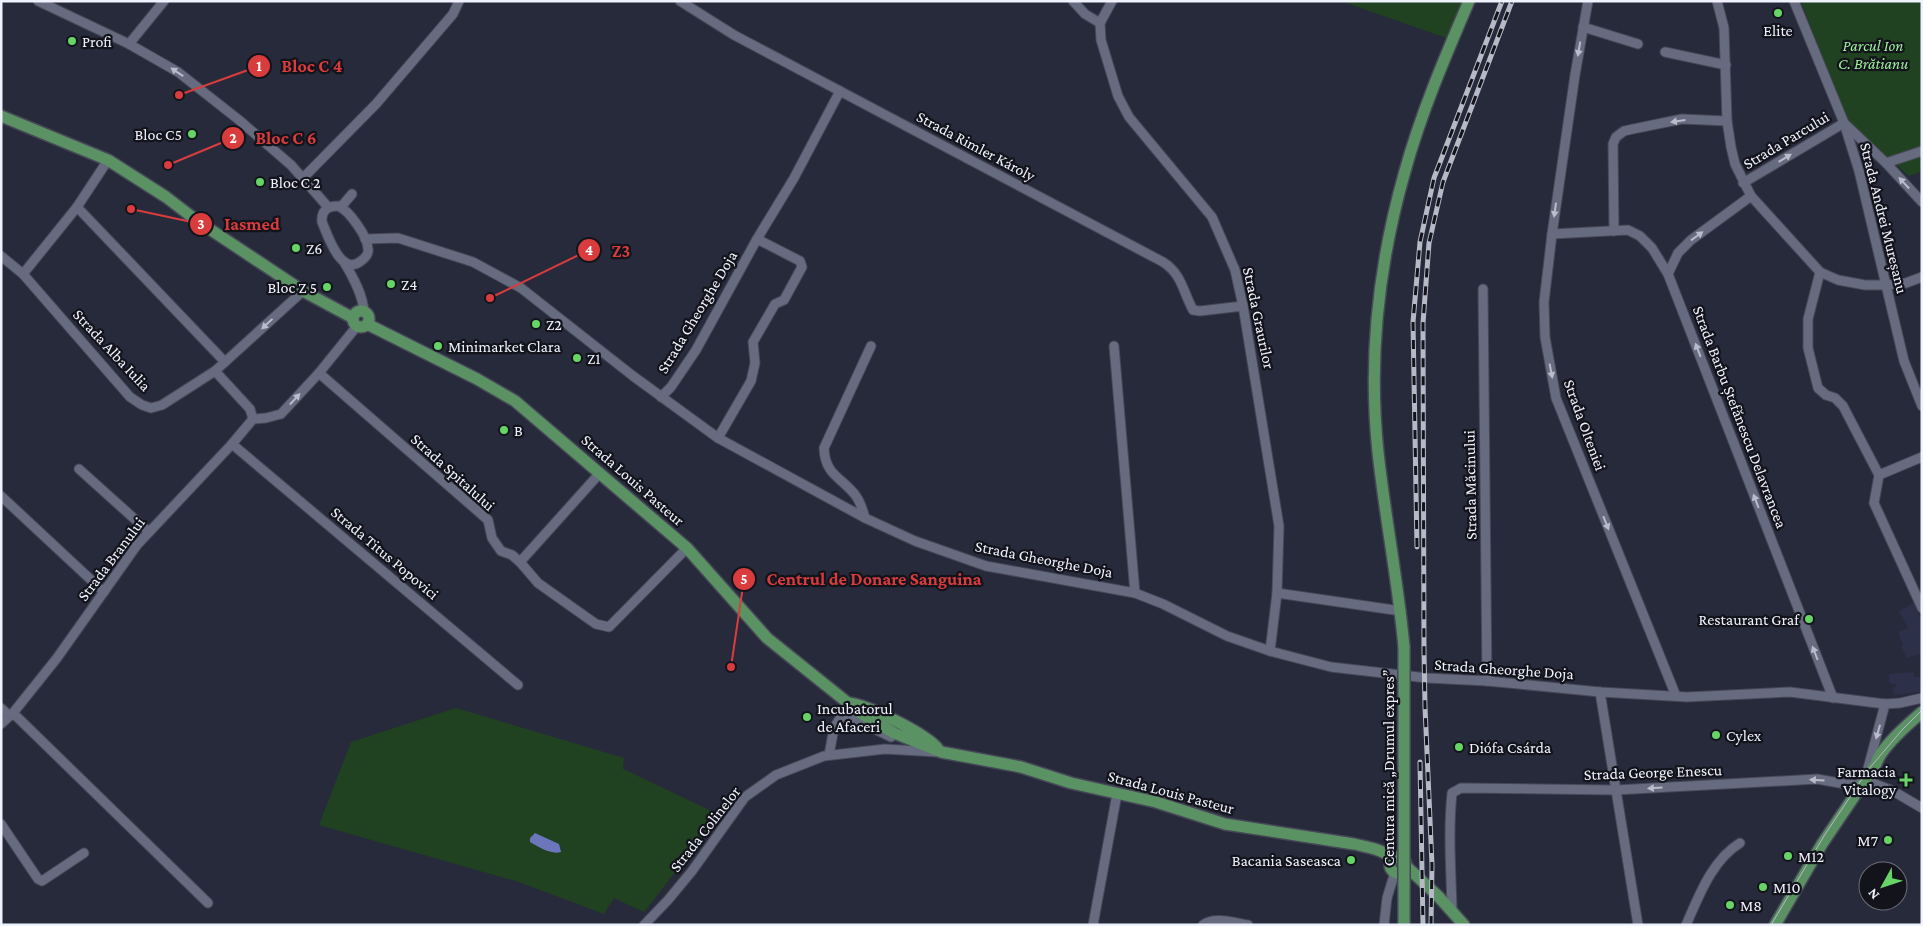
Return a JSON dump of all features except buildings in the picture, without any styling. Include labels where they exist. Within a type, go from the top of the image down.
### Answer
[{"type":"main road","name":"Centura mică „Drumul expres”","points":[[1404,925],[1404,646],[1401,611],[1378,451],[1375,346],[1385,259],[1404,171],[1436,80],[1469,1]]},
{"type":"main road","name":"Strada Louis Pasteur","points":[[1,116],[108,160],[303,290],[477,379],[515,401],[687,548],[767,638],[852,708],[892,735],[941,752],[1021,767],[1071,783],[1156,802],[1225,824],[1354,844],[1375,849],[1392,858]]},
{"type":"main road","name":"Strada Louis Pasteur","points":[[848,703],[861,705],[921,735],[934,744],[941,752]]},
{"type":"main road","points":[[1876,764],[1877,758],[1922,712]]},
{"type":"main road","points":[[1775,925],[1822,844],[1865,778],[1876,764],[1885,759],[1922,722]]},
{"type":"main road","points":[[1406,868],[1400,873],[1395,872],[1390,866],[1392,858],[1402,857],[1406,861],[1406,868],[1452,910],[1464,925]]},
{"type":"street","points":[[129,44],[164,1]]},
{"type":"street","points":[[304,177],[376,104],[453,14],[459,1]]},
{"type":"street","name":"Strada Rimler Károly","points":[[680,1],[734,35],[1172,268],[1178,276],[1193,310],[1200,312],[1243,306]]},
{"type":"street","points":[[1073,1],[1085,14],[1100,24],[1112,1]]},
{"type":"street","name":"Strada Olteniei","points":[[1588,1],[1552,234],[1544,302],[1545,337],[1556,398],[1676,696]]},
{"type":"street","points":[[1717,1],[1724,28],[1727,121],[1735,164],[1751,196],[1820,272],[1838,280],[1865,285],[1906,283],[1922,277]]},
{"type":"street","points":[[1794,1],[1844,123],[1886,163],[1922,202]]},
{"type":"street","points":[[43,2],[129,44],[178,72],[245,124],[304,177],[328,207]]},
{"type":"street","name":"Strada Graurilor","points":[[1100,24],[1101,40],[1118,96],[1129,117],[1212,217],[1235,270],[1243,306],[1279,526],[1277,593],[1270,651]]},
{"type":"street","points":[[1583,27],[1638,44]]},
{"type":"street","points":[[1665,52],[1726,65]]},
{"type":"street","name":"Strada Gheorghe Doja","points":[[661,397],[696,350],[757,239],[794,178],[840,91]]},
{"type":"street","points":[[1614,231],[1613,144],[1616,137],[1624,131],[1682,119],[1727,121]]},
{"type":"street","name":"Strada Parcului","points":[[1743,183],[1844,123]]},
{"type":"street","name":"Strada Andrei Mureșanu","points":[[1844,123],[1860,171],[1904,362],[1922,406]]},
{"type":"street","points":[[1886,163],[1922,151]]},
{"type":"street","points":[[23,274],[78,207],[108,160]]},
{"type":"street","points":[[341,207],[352,194]]},
{"type":"street","name":"Strada Parcului","points":[[1668,274],[1678,252],[1691,240],[1751,196]]},
{"type":"street","points":[[78,207],[225,362]]},
{"type":"street","points":[[303,290],[215,371],[250,409],[253,419],[281,414],[319,373],[360,320],[362,302],[354,279],[337,254],[322,222],[322,213],[328,207],[341,207],[349,214],[366,239],[368,252]]},
{"type":"street","name":"Strada Barbu Ștefănescu Delavrancea","points":[[1552,234],[1628,230],[1640,236],[1652,248],[1668,274],[1833,698]]},
{"type":"street","points":[[354,279],[358,264],[379,238]]},
{"type":"street","name":"Strada Gheorghe Doja","points":[[366,239],[398,238],[473,262],[513,284],[718,438],[822,496],[915,542],[986,566],[1135,593],[1227,636],[1270,651],[1331,666],[1427,678],[1487,681],[1600,692],[1676,696],[1735,696],[1790,692],[1885,704],[1900,704],[1922,698]]},
{"type":"street","name":"Strada Gheorghe Doja","points":[[718,438],[751,381],[754,363],[753,342],[774,304],[784,300],[802,267],[800,261],[757,239]]},
{"type":"street","name":"Strada Alba Iulia","points":[[1,256],[23,274],[130,397],[142,405],[151,408],[162,405],[215,371]]},
{"type":"street","points":[[343,261],[351,266],[358,264]]},
{"type":"street","points":[[1820,272],[1808,319],[1808,348],[1818,388],[1826,395],[1835,398],[1843,406],[1879,475],[1874,503],[1922,608]]},
{"type":"street","name":"Strada Măcinului","points":[[1483,289],[1487,681]]},
{"type":"street","points":[[865,518],[855,494],[832,472],[824,460],[824,448],[871,346]]},
{"type":"street","name":"Strada Gheorghe Doja","points":[[1114,346],[1135,593]]},
{"type":"street","name":"Strada Spitalului","points":[[319,373],[488,520],[495,545],[501,551],[512,555],[538,582],[596,624],[609,627],[687,548]]},
{"type":"street","name":"Strada Branului","points":[[1,724],[11,715],[62,650],[137,545],[253,419]]},
{"type":"street","name":"Strada Titus Popovici","points":[[232,444],[518,685]]},
{"type":"street","points":[[1879,475],[1922,457]]},
{"type":"street","points":[[79,469],[149,532]]},
{"type":"street","points":[[520,562],[600,473]]},
{"type":"street","points":[[1,496],[104,592]]},
{"type":"street","points":[[1277,593],[1401,611]]},
{"type":"street","points":[[1600,692],[1638,925]]},
{"type":"street","points":[[1885,704],[1865,778],[1893,791],[1922,808]]},
{"type":"street","points":[[1,708],[11,715],[208,903]]},
{"type":"street","points":[[829,756],[834,728],[840,718],[850,717],[892,735],[886,749]]},
{"type":"street","name":"Strada Colinelor","points":[[644,925],[692,871],[746,797],[776,775],[829,756],[886,749],[941,752]]},
{"type":"street","name":"Strada George Enescu","points":[[1452,910],[1451,802],[1452,793],[1460,788],[1616,790],[1817,779],[1858,785],[1865,778]]},
{"type":"street","points":[[1093,925],[1118,794]]},
{"type":"street","points":[[1,824],[38,879],[42,881],[84,853]]},
{"type":"street","points":[[1686,925],[1703,888],[1718,864],[1732,848],[1740,843]]},
{"type":"street","points":[[1384,925],[1387,898],[1395,872]]},
{"type":"street","points":[[1203,925],[1207,922],[1223,921],[1248,925]]},
{"type":"shaded area","points":[[1914,603],[1922,620],[1922,661],[1919,654],[1907,658],[1901,646],[1903,645],[1898,632],[1908,628],[1899,611]]},
{"type":"shaded area","points":[[1913,672],[1914,677],[1922,677],[1922,692],[1894,695],[1893,687],[1896,687],[1896,684],[1889,683],[1889,674]]},
{"type":"green space","points":[[1341,1],[1469,1],[1452,40]]},
{"type":"green space","name":"Parcul Ion C. Brătianu","points":[[1801,1],[1922,1],[1922,171],[1909,176],[1845,119]]},
{"type":"green space","points":[[456,708],[624,758],[623,769],[720,815],[644,912],[614,898],[604,914],[519,882],[319,825],[351,742]]},
{"type":"water","points":[[535,833],[559,844],[561,852],[549,851],[530,842],[530,838]]},
{"type":"tram line","points":[[1771,925],[1824,836],[1868,770],[1922,710]]},
{"type":"railway","points":[[1417,547],[1413,322],[1420,242],[1434,178],[1502,1]]},
{"type":"railway","points":[[1431,925],[1432,865],[1424,651],[1423,323],[1429,243],[1443,182],[1512,1]]},
{"type":"railway","points":[[1420,762],[1423,925]]},
{"type":"place","name":"Elite","points":[[1778,13]]},
{"type":"place","name":"Profi","points":[[72,41]]},
{"type":"place","name":"Bloc C 4","points":[[179,95]]},
{"type":"place","name":"Bloc C5","points":[[192,134]]},
{"type":"place","name":"Bloc C 6","points":[[168,165]]},
{"type":"place","name":"Bloc C 2","points":[[260,182]]},
{"type":"place","name":"Iasmed","points":[[131,209]]},
{"type":"place","name":"Z6","points":[[296,248]]},
{"type":"place","name":"Z4","points":[[391,284]]},
{"type":"place","name":"Bloc Z 5","points":[[327,287]]},
{"type":"place","name":"Z3","points":[[490,298]]},
{"type":"place","name":"Z2","points":[[536,324]]},
{"type":"place","name":"Minimarket Clara","points":[[438,346]]},
{"type":"place","name":"Z1","points":[[577,358]]},
{"type":"place","name":"B","points":[[504,430]]},
{"type":"place","name":"Restaurant Graf","points":[[1809,619]]},
{"type":"place","name":"Centrul de Donare Sanguina","points":[[731,667]]},
{"type":"place","name":"Incubatorul de Afaceri","points":[[807,717]]},
{"type":"place","name":"Cylex","points":[[1716,735]]},
{"type":"place","name":"Diófa Csárda","points":[[1459,747]]},
{"type":"place","name":"Farmacia Vitalogy","points":[[1906,780]]},
{"type":"place","name":"M7","points":[[1888,840]]},
{"type":"place","name":"M12","points":[[1788,856]]},
{"type":"place","name":"Bacania Saseasca","points":[[1351,860]]},
{"type":"place","name":"M10","points":[[1763,887]]},
{"type":"place","name":"M8","points":[[1730,905]]}]
